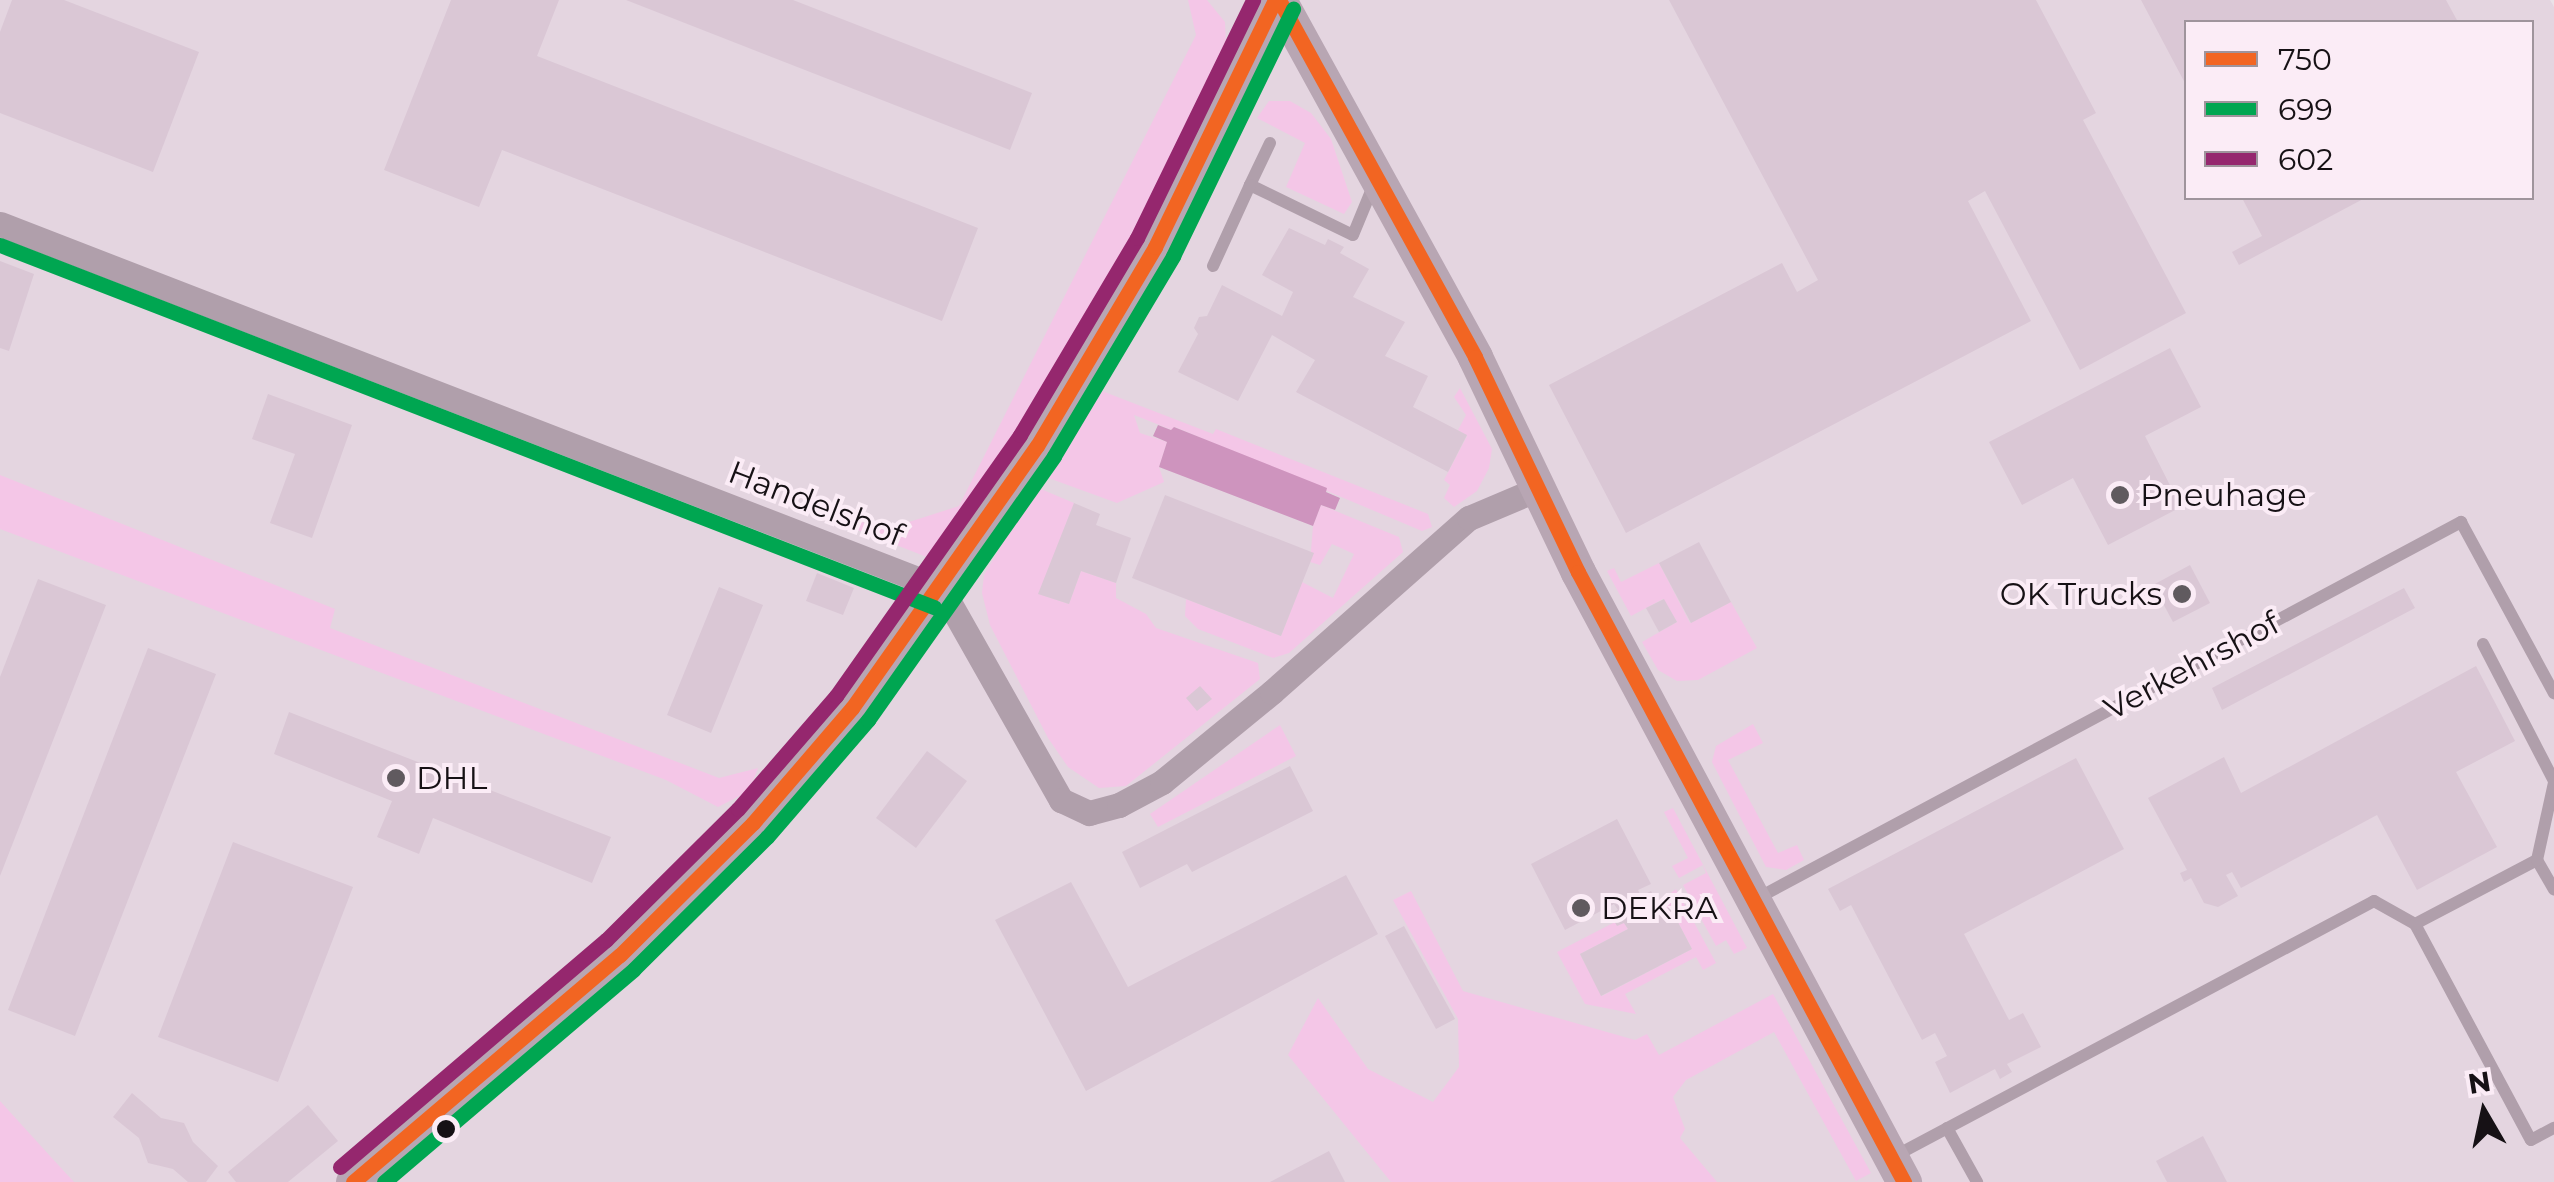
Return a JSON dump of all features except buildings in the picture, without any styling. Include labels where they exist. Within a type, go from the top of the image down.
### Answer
[{"type":"main road","points":[[1277,0],[1377,177],[1540,488],[1578,572],[1897,1170]]},
{"type":"main road","points":[[353,1182],[620,956],[807,764],[941,588],[1037,446],[1155,246],[1277,0]]},
{"type":"street","name":"Handelshof","points":[[0,224],[941,588]]},
{"type":"street","points":[[941,588],[1062,800],[1089,813],[1119,805],[1162,782],[1272,692],[1470,518],[1540,488]]},
{"type":"lane","points":[[1214,266],[1270,143]]},
{"type":"lane","points":[[1250,185],[1353,235],[1377,177]]},
{"type":"lane","name":"Verkehrshof","points":[[1752,901],[2461,522],[2554,692]]},
{"type":"lane","points":[[2484,644],[2554,782],[2537,860],[2554,890]]},
{"type":"lane","points":[[2415,924],[2537,860]]},
{"type":"lane","points":[[1897,1170],[1947,1128],[2374,901],[2415,924],[2531,1140],[2554,1128]]},
{"type":"lane","points":[[1947,1128],[1977,1182]]},
{"type":"shaded area","points":[[0,0],[2550,0],[2554,7],[2554,1182],[56,1182],[0,1117]]},
{"type":"shaded area","points":[[1188,0],[1207,0],[1225,22],[1226,45],[1114,284],[932,559],[837,522],[840,514],[884,530],[959,506],[1196,35]]},
{"type":"shaded area","points":[[1269,101],[1290,101],[1311,113],[1331,139],[1352,202],[1344,214],[1286,187],[1305,143],[1257,118]]},
{"type":"shaded area","points":[[1460,388],[1492,449],[1489,468],[1477,491],[1454,507],[1444,498],[1450,485],[1444,480],[1467,436],[1458,430],[1466,415],[1454,397]]},
{"type":"shaded area","points":[[1102,391],[1213,434],[1216,429],[1428,514],[1432,527],[1422,531],[1175,427],[1172,430],[1134,415],[1140,433],[1167,442],[1159,467],[1164,482],[1117,503],[1043,476],[1089,398]]},
{"type":"shaded area","points":[[1158,425],[1171,430],[1174,427],[1327,488],[1326,492],[1340,498],[1335,510],[1321,505],[1313,526],[1159,467],[1167,442],[1153,436]]},
{"type":"shaded area","points":[[0,475],[335,609],[330,628],[719,778],[758,768],[749,791],[718,807],[666,780],[0,529]]},
{"type":"shaded area","points":[[1036,487],[1074,503],[1039,594],[1069,604],[1081,571],[1116,583],[1116,598],[1146,614],[1156,628],[1258,663],[1260,679],[1126,786],[1099,788],[1068,767],[1048,738],[990,625],[982,593],[984,575]]},
{"type":"shaded area","points":[[1321,505],[1399,537],[1403,552],[1289,653],[1273,658],[1198,629],[1185,616],[1186,599],[1281,636],[1302,582],[1333,598],[1354,554],[1332,544],[1320,565],[1310,562],[1313,526]]},
{"type":"shaded area","points":[[1659,563],[1690,623],[1731,602],[1757,648],[1698,680],[1677,681],[1658,670],[1642,642],[1677,622],[1663,599],[1631,616],[1607,571],[1614,568],[1621,582]]},
{"type":"shaded area","points":[[1753,724],[1763,743],[1728,760],[1778,853],[1797,845],[1804,860],[1786,870],[1766,867],[1712,762],[1716,746]]},
{"type":"shaded area","points":[[1280,725],[1296,756],[1158,827],[1150,814]]},
{"type":"shaded area","points":[[1673,808],[1747,948],[1734,954],[1726,940],[1716,946],[1700,917],[1715,908],[1710,901],[1696,909],[1683,885],[1706,873],[1703,865],[1679,878],[1672,866],[1688,858],[1664,812]]},
{"type":"shaded area","points":[[1676,889],[1716,963],[1703,970],[1696,957],[1625,994],[1636,1014],[1585,1004],[1557,952],[1615,922],[1624,923],[1628,929],[1580,954],[1602,996],[1692,949],[1670,907],[1652,916],[1648,910]]},
{"type":"shaded area","points":[[1411,891],[1463,991],[1635,1040],[1647,1034],[1659,1055],[1773,994],[1871,1173],[1856,1181],[1774,1032],[1686,1080],[1673,1097],[1685,1129],[1680,1138],[1717,1182],[1391,1182],[1288,1055],[1318,998],[1368,1069],[1433,1102],[1459,1067],[1458,1019],[1393,900]]},
{"type":"shaded area","points":[[0,1101],[50,1156],[74,1182],[0,1182]]},
{"type":"transit line","name":"602","points":[[340,1167],[606,940],[738,809],[836,696],[1020,435],[1137,238],[1253,0]]},
{"type":"transit line","name":"750","points":[[353,1182],[620,955],[753,823],[852,708],[1037,446],[1155,247],[1275,0]]},
{"type":"transit line","name":"750","points":[[1279,0],[1475,357],[1578,572],[1904,1182]]},
{"type":"transit line","name":"699","points":[[384,1182],[634,969],[767,837],[868,720],[1054,456],[1173,256],[1293,9]]},
{"type":"transit line","name":"699","points":[[0,245],[934,607]]},
{"type":"place","name":"Pneuhage","points":[[2120,495]]},
{"type":"place","name":"OK Trucks","points":[[2182,594]]},
{"type":"place","name":"DHL","points":[[396,778]]},
{"type":"place","name":"DEKRA","points":[[1581,908]]}]
